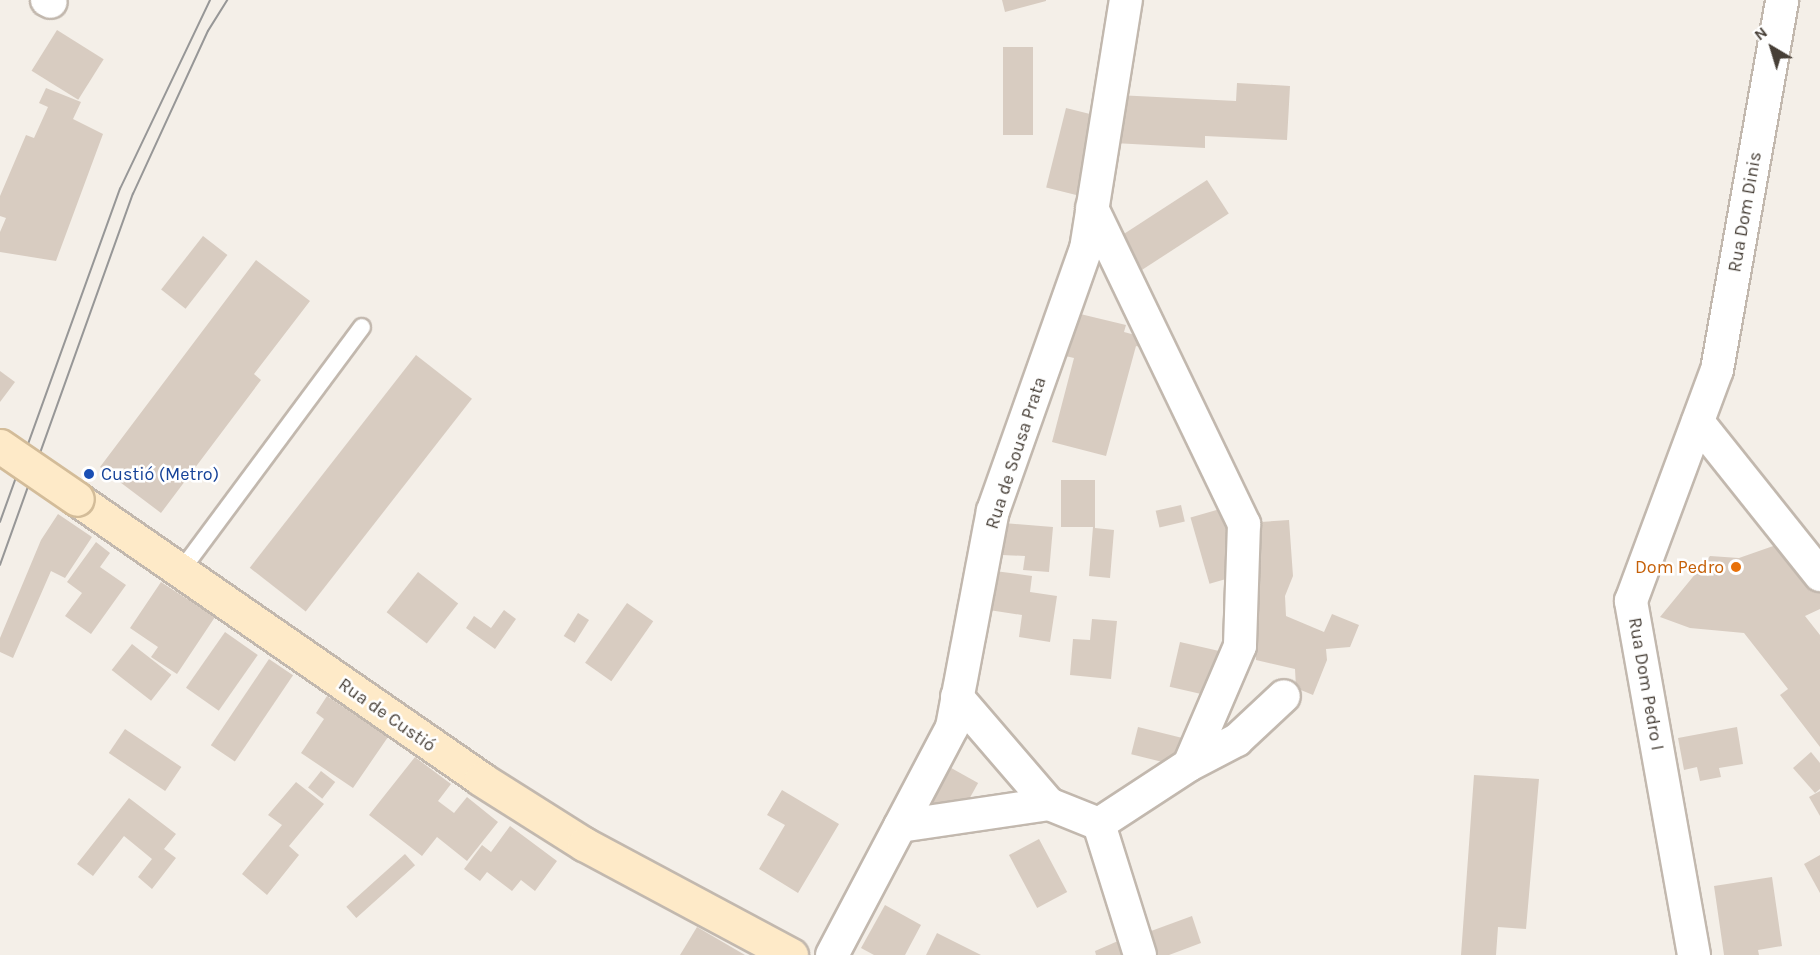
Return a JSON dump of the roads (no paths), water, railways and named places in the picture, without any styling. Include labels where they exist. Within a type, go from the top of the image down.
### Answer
[{"type":"main road","name":"Rua de Custió","points":[[0,446],[481,779],[565,832],[791,955]]},
{"type":"street","name":"Rua de Sousa Prata","points":[[832,955],[952,727],[993,511],[1086,249],[1126,0]]},
{"type":"street","name":"Rua Dom Dinis","points":[[1698,422],[1717,370],[1782,0]]},
{"type":"street","points":[[1092,208],[1244,524],[1240,646],[1189,765]]},
{"type":"street","points":[[1698,422],[1820,575]]},
{"type":"street","name":"Rua Dom Pedro I","points":[[1694,955],[1631,601],[1698,422]]},
{"type":"street","points":[[1099,824],[1189,765],[1237,740],[1284,696]]},
{"type":"street","points":[[957,697],[1049,804],[1099,824]]},
{"type":"street","points":[[900,826],[1049,804]]},
{"type":"street","points":[[1099,824],[1140,955]]},
{"type":"lane","points":[[180,572],[362,327]]},
{"type":"tram line","points":[[0,522],[120,189],[210,0]]},
{"type":"tram line","points":[[0,565],[133,194],[208,31],[227,0]]},
{"type":"place","name":"Custió (Metro)","points":[[89,474]]},
{"type":"place","name":"Dom Pedro","points":[[1736,567]]}]
